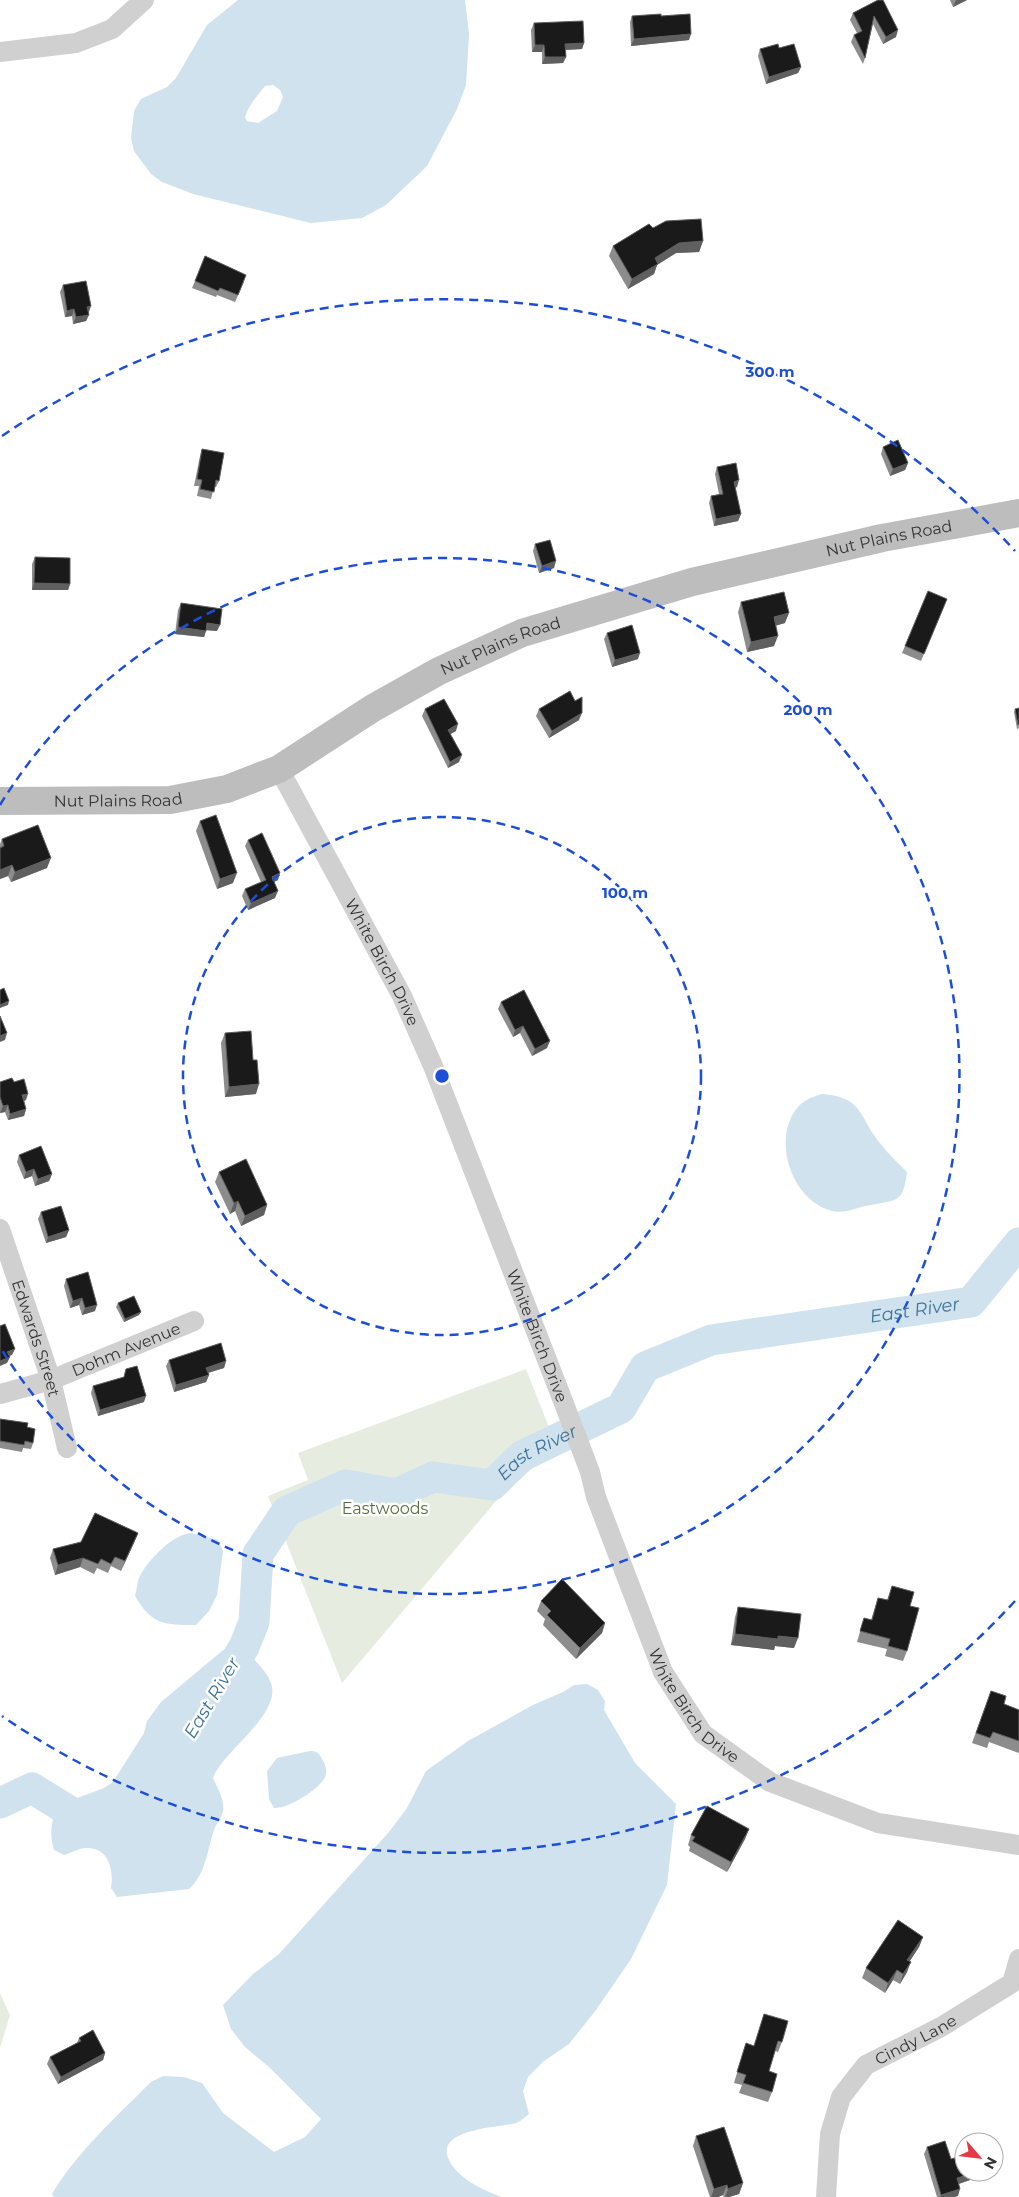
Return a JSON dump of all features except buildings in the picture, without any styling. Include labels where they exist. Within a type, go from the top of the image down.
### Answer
[{"type":"street","points":[[0,52],[76,43],[112,28],[144,0]]},
{"type":"street","name":"Nut Plains Road","points":[[0,801],[170,800],[227,789],[279,769],[373,708],[439,671],[522,633],[692,582],[882,538],[1019,513]]},
{"type":"street","name":"White Birch Drive","points":[[279,769],[402,996],[433,1066],[590,1472],[596,1497],[663,1672],[703,1734],[770,1782],[878,1823],[1019,1845]]},
{"type":"street","name":"Edwards Street","points":[[0,1229],[50,1380],[67,1448]]},
{"type":"street","name":"Dohm Avenue","points":[[0,1394],[50,1380],[194,1321]]},
{"type":"street","name":"Cindy Lane","points":[[826,2197],[830,2134],[841,2097],[866,2065],[940,2027],[1012,1982],[1019,1959]]},
{"type":"green space","name":"Eastwoods","points":[[526,1369],[552,1435],[342,1683],[268,1496],[308,1480],[298,1453]]},
{"type":"green space","points":[[0,1993],[10,2015],[0,2048]]},
{"type":"water","points":[[238,0],[465,0],[469,34],[466,85],[457,109],[427,166],[386,205],[362,218],[311,223],[193,194],[162,182],[151,174],[134,151],[131,138],[134,111],[141,99],[167,87],[176,78],[207,25]],"holes":[[[273,85],[280,90],[283,97],[277,111],[258,123],[247,121],[245,117],[249,108],[265,86]]]},
{"type":"water","points":[[821,1094],[845,1099],[853,1104],[883,1147],[907,1172],[903,1190],[898,1198],[893,1201],[837,1212],[818,1205],[806,1195],[796,1182],[789,1167],[786,1151],[786,1135],[790,1120],[800,1105]]},
{"type":"water","points":[[191,1533],[218,1540],[223,1551],[217,1595],[209,1611],[196,1625],[175,1625],[153,1618],[141,1606],[135,1596],[139,1578],[149,1563],[169,1543],[184,1534]]},
{"type":"water","points":[[232,1645],[244,1647],[262,1669],[271,1683],[272,1695],[268,1707],[260,1720],[219,1767],[213,1778],[222,1798],[223,1811],[214,1830],[199,1877],[189,1889],[117,1897],[111,1888],[112,1874],[108,1861],[100,1851],[83,1848],[64,1855],[54,1850],[51,1832],[56,1811],[59,1805],[104,1788],[113,1782],[144,1733],[147,1721],[161,1702],[222,1651]]},
{"type":"water","points":[[587,1684],[598,1690],[605,1701],[604,1710],[635,1763],[676,1804],[667,1885],[631,1959],[596,2010],[569,2044],[544,2061],[528,2077],[523,2091],[529,2114],[516,2123],[470,2131],[451,2141],[447,2149],[449,2160],[458,2173],[479,2187],[502,2197],[54,2197],[52,2194],[85,2149],[151,2082],[163,2076],[184,2077],[202,2083],[223,2113],[274,2152],[305,2137],[321,2119],[269,2067],[245,2047],[231,2029],[223,2005],[253,1974],[279,1954],[389,1832],[407,1808],[426,1771],[468,1741],[533,1705],[574,1685]]},
{"type":"water","points":[[310,1751],[318,1753],[324,1763],[326,1774],[323,1780],[304,1797],[288,1805],[274,1808],[269,1799],[267,1771],[277,1758]]},
{"type":"waterway","name":"East River","points":[[222,1683],[244,1647],[254,1622],[258,1554],[287,1511],[346,1485],[396,1494],[433,1477],[492,1485],[522,1456],[621,1408],[645,1367],[711,1340],[971,1302],[1019,1243]]},
{"type":"waterway","name":"East River","points":[[0,1803],[32,1788],[82,1819],[98,1813]]}]
